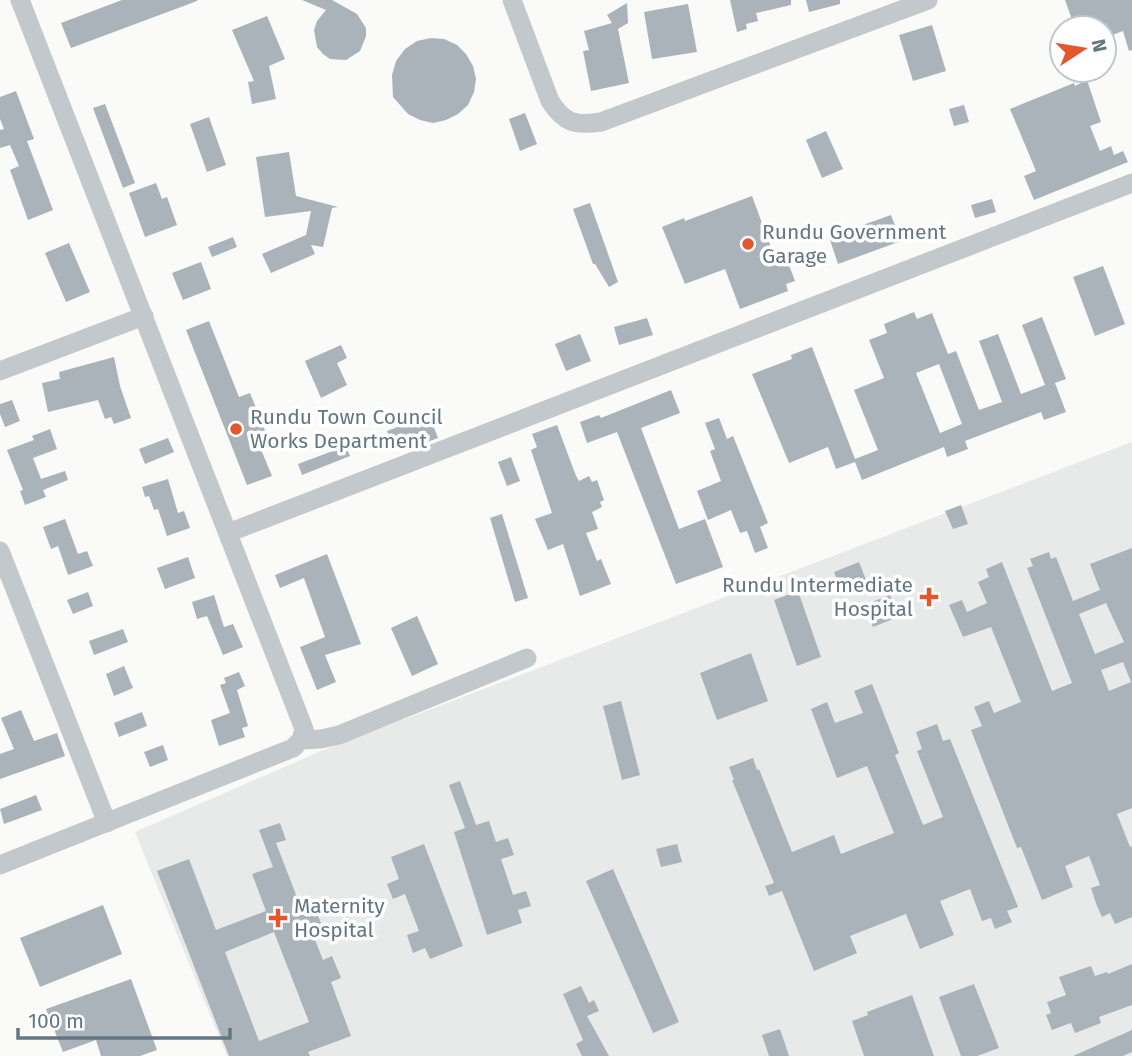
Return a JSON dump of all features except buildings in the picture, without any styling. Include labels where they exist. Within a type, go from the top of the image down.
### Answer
[{"type":"street","points":[[0,865],[293,748],[301,740],[304,729],[20,0]]},
{"type":"street","points":[[512,0],[550,101],[558,113],[583,125],[601,122],[928,0]]},
{"type":"street","points":[[229,533],[1132,183]]},
{"type":"street","points":[[0,371],[144,316]]},
{"type":"street","points":[[0,551],[107,823]]},
{"type":"street","points":[[301,740],[321,740],[339,735],[527,658]]},
{"type":"shaded area","name":"Rundu Intermediate Hospital","points":[[1132,442],[1132,1056],[227,1056],[135,832],[321,751]]},
{"type":"place","name":"Rundu Government Garage","points":[[748,244]]},
{"type":"place","name":"Rundu Town Council Works Department","points":[[236,429]]},
{"type":"place","name":"Rundu Intermediate Hospital","points":[[929,597]]},
{"type":"place","name":"Maternity Hospital","points":[[278,918]]}]
